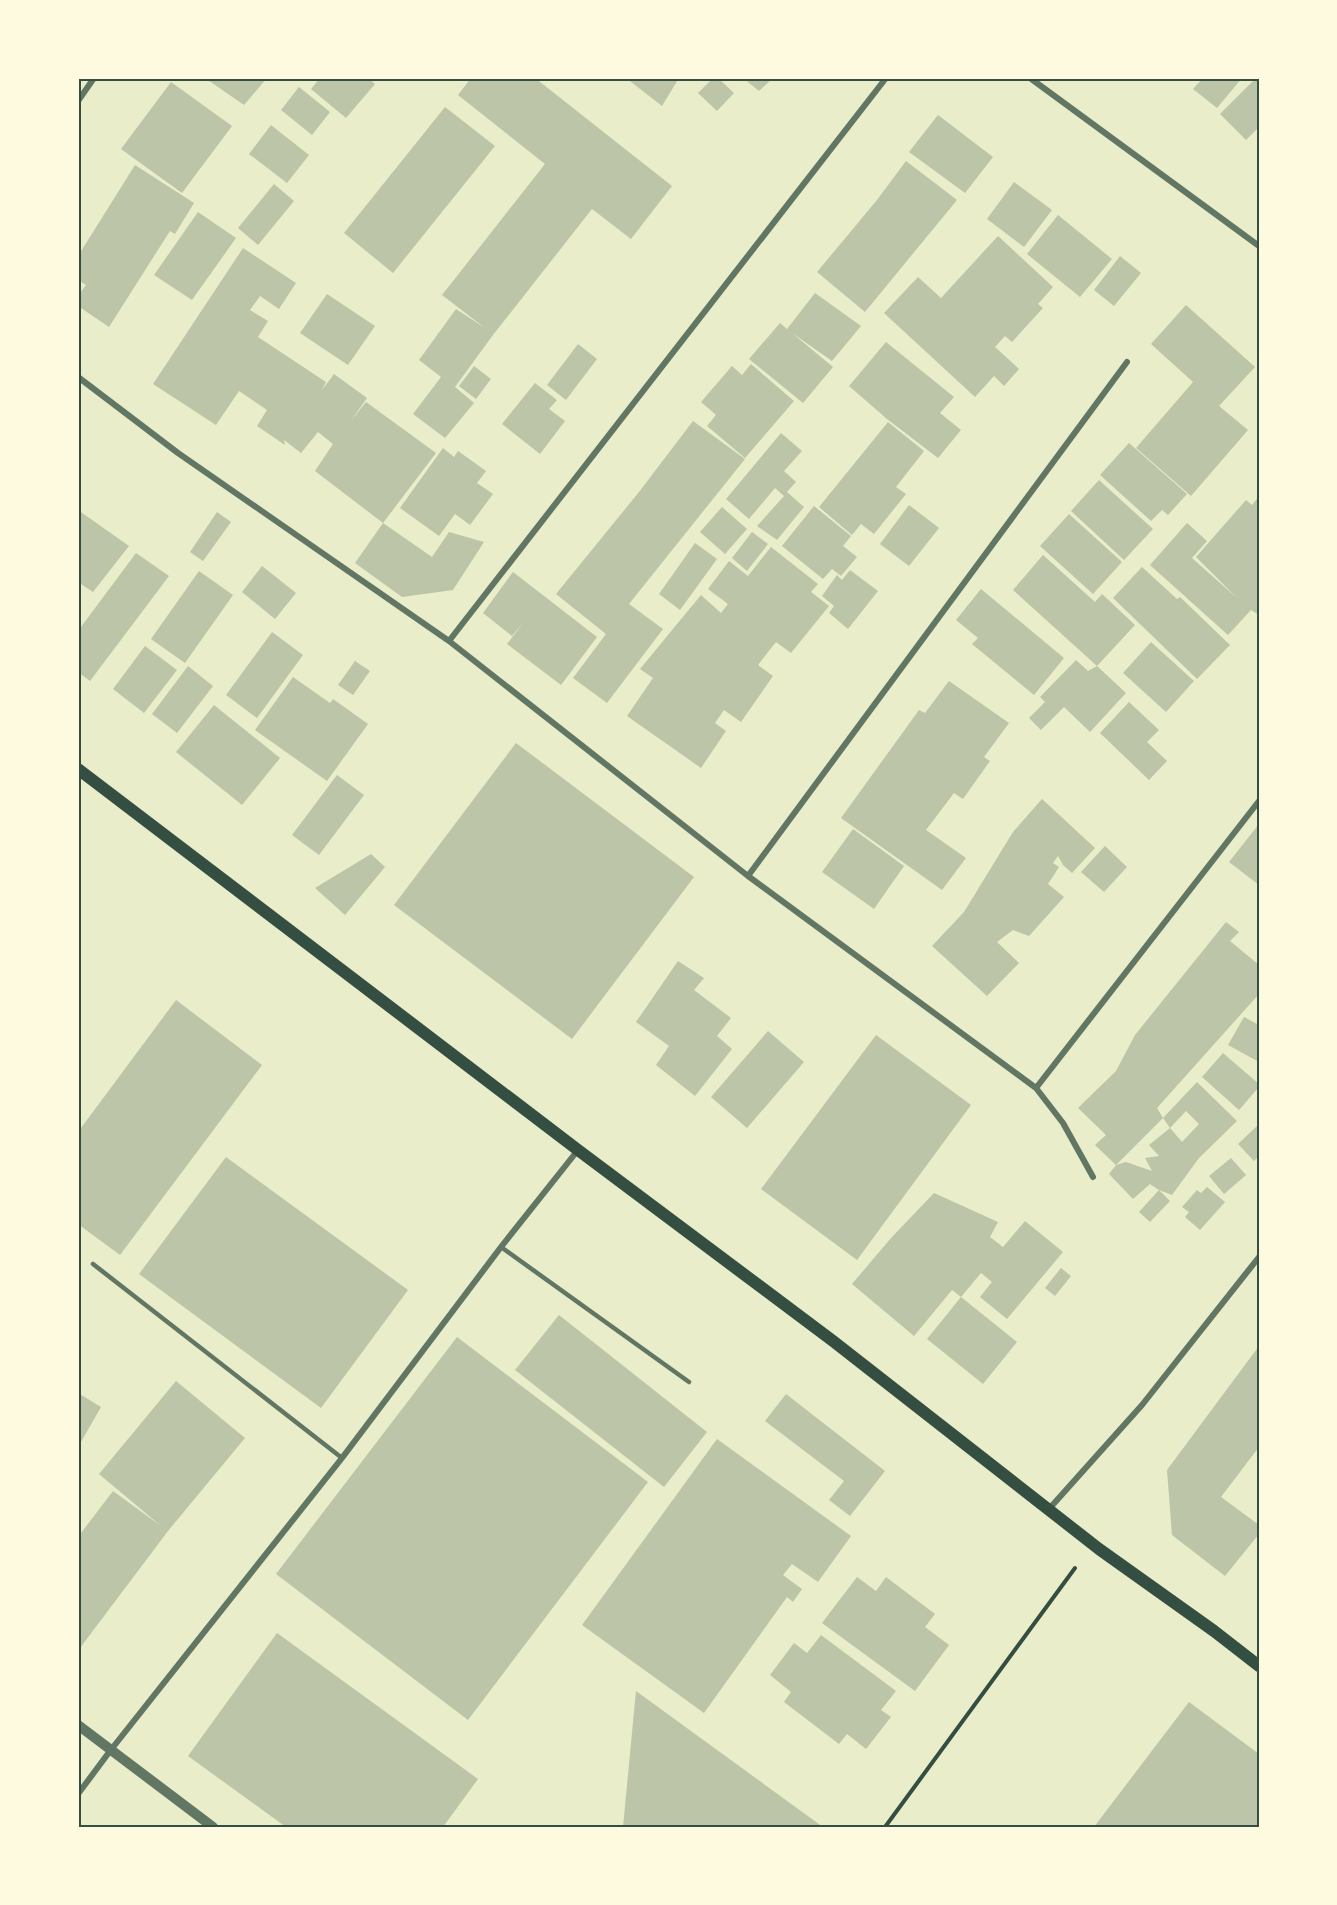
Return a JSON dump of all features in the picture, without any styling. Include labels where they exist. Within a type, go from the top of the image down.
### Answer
[{"type":"main road","points":[[78,769],[833,1341],[1099,1549],[1259,1666]]},
{"type":"street","points":[[78,101],[94,78]]},
{"type":"street","points":[[449,641],[886,78]]},
{"type":"street","points":[[1030,78],[1259,246]]},
{"type":"street","points":[[748,876],[1127,362]]},
{"type":"street","points":[[78,376],[178,453],[449,641],[748,876],[1036,1088],[1063,1123],[1093,1177]]},
{"type":"street","points":[[1036,1088],[1259,801]]},
{"type":"street","points":[[78,1794],[110,1750],[342,1458],[501,1247],[578,1150]]},
{"type":"street","points":[[1049,1509],[1142,1405],[1259,1257]]},
{"type":"street","points":[[78,1725],[213,1827]]},
{"type":"lane","points":[[501,1247],[688,1382]]},
{"type":"lane","points":[[93,1264],[342,1458]]},
{"type":"path","points":[[885,1827],[1084,1556],[1099,1549]]},
{"type":"building","points":[[205,78],[267,78],[244,105]]},
{"type":"building","points":[[320,78],[368,78],[375,84],[346,118],[311,89]]},
{"type":"building","points":[[471,78],[535,78],[672,186],[631,239],[592,209],[455,387],[474,403],[445,438],[413,414],[441,377],[419,360],[456,309],[485,328],[442,295],[545,164],[458,95]]},
{"type":"building","points":[[626,78],[679,78],[662,106]]},
{"type":"building","points":[[713,78],[718,78],[734,93],[717,111],[698,93]]},
{"type":"building","points":[[743,78],[773,78],[759,91]]},
{"type":"building","points":[[1203,78],[1242,78],[1217,108],[1193,89]]},
{"type":"building","points":[[1256,78],[1259,78],[1259,127],[1246,140],[1220,114]]},
{"type":"building","points":[[171,82],[232,126],[182,193],[121,149]]},
{"type":"building","points":[[299,87],[330,112],[312,135],[281,110]]},
{"type":"building","points":[[445,107],[495,146],[393,273],[344,233]]},
{"type":"building","points":[[938,115],[993,157],[965,193],[909,152]]},
{"type":"building","points":[[271,125],[309,155],[287,183],[249,154]]},
{"type":"building","points":[[906,161],[957,200],[865,312],[817,272]]},
{"type":"building","points":[[135,165],[194,203],[175,234],[170,231],[109,327],[78,306],[78,296],[86,285],[78,280],[78,256]]},
{"type":"building","points":[[1014,182],[1052,210],[1024,247],[987,219]]},
{"type":"building","points":[[274,184],[294,201],[258,245],[238,228]]},
{"type":"building","points":[[198,212],[236,238],[192,300],[154,275]]},
{"type":"building","points":[[1058,215],[1112,259],[1080,297],[1027,254]]},
{"type":"building","points":[[998,236],[1053,287],[1038,304],[1043,308],[1012,342],[1005,336],[995,347],[1019,369],[1004,386],[994,376],[975,397],[884,313],[918,277],[941,298]]},
{"type":"building","points":[[243,248],[296,283],[279,309],[260,296],[250,310],[268,321],[258,337],[326,382],[322,390],[334,374],[367,398],[350,422],[366,402],[436,453],[383,523],[315,471],[333,444],[318,432],[301,453],[284,440],[285,445],[257,426],[267,410],[239,391],[216,425],[153,384]]},
{"type":"building","points":[[1120,256],[1141,273],[1114,306],[1094,290]]},
{"type":"building","points":[[815,293],[861,326],[832,361],[792,333],[833,367],[803,403],[749,359],[780,323],[787,329]]},
{"type":"building","points":[[327,294],[375,326],[348,365],[300,333]]},
{"type":"building","points":[[1186,305],[1255,367],[1219,406],[1248,430],[1191,496],[1136,448],[1193,382],[1151,344]]},
{"type":"building","points":[[886,342],[954,397],[940,413],[961,430],[938,458],[849,386]]},
{"type":"building","points":[[578,344],[597,359],[566,400],[547,385]]},
{"type":"building","points":[[751,364],[794,401],[745,458],[707,426],[716,415],[701,402],[732,366],[742,375]]},
{"type":"building","points":[[474,366],[491,379],[476,399],[459,386]]},
{"type":"building","points":[[535,383],[557,400],[549,409],[565,421],[540,454],[502,424]]},
{"type":"building","points":[[693,421],[745,459],[629,604],[663,629],[607,703],[573,678],[606,634],[556,594]]},
{"type":"building","points":[[888,422],[924,451],[896,487],[906,494],[874,534],[861,524],[852,535],[819,507]]},
{"type":"building","points":[[781,433],[802,451],[784,471],[796,482],[787,492],[804,507],[777,540],[757,526],[784,496],[775,488],[749,519],[726,499]]},
{"type":"building","points":[[1129,443],[1187,494],[1168,515],[1162,510],[1151,521],[1100,475]]},
{"type":"building","points":[[443,448],[454,457],[458,451],[486,471],[477,483],[493,494],[470,525],[455,514],[439,536],[400,508]]},
{"type":"building","points":[[1099,480],[1153,529],[1124,560],[1071,511]]},
{"type":"building","points":[[1259,496],[1259,615],[1251,610],[1228,635],[1150,565],[1187,523],[1207,541],[1192,558],[1237,598],[1196,557],[1246,500],[1252,505]]},
{"type":"building","points":[[909,505],[939,528],[909,566],[880,544]]},
{"type":"building","points":[[814,506],[851,536],[843,546],[857,557],[841,576],[832,569],[823,579],[782,546]]},
{"type":"building","points":[[722,507],[747,529],[725,554],[700,532]]},
{"type":"building","points":[[78,510],[129,546],[93,592],[78,582]]},
{"type":"building","points":[[217,512],[231,522],[203,561],[190,552]]},
{"type":"building","points":[[1069,514],[1122,562],[1093,594],[1040,546]]},
{"type":"building","points":[[383,523],[432,557],[449,532],[484,542],[453,590],[402,597],[355,563]]},
{"type":"building","points":[[752,532],[768,544],[747,571],[732,558]]},
{"type":"building","points":[[695,543],[717,559],[680,610],[659,594]]},
{"type":"building","points":[[771,547],[818,584],[811,592],[829,606],[791,653],[776,642],[768,652],[758,665],[773,676],[741,722],[724,710],[715,723],[726,731],[701,768],[627,716],[653,678],[640,669],[701,595],[721,613],[728,604],[708,589],[729,561],[748,576]]},
{"type":"building","points":[[136,553],[169,576],[90,681],[78,672],[78,631]]},
{"type":"building","points":[[1043,555],[1095,602],[1102,594],[1135,625],[1097,666],[1013,590]]},
{"type":"building","points":[[262,566],[296,593],[275,619],[242,592]]},
{"type":"building","points":[[1142,567],[1177,599],[1180,597],[1230,645],[1197,679],[1113,598]]},
{"type":"building","points":[[850,570],[878,591],[848,629],[829,613],[834,606],[822,596],[837,575],[842,580]]},
{"type":"building","points":[[199,571],[233,595],[185,663],[151,639]]},
{"type":"building","points":[[513,572],[597,637],[561,685],[507,644],[523,623],[512,636],[483,613]]},
{"type":"building","points":[[981,589],[1064,658],[1034,695],[972,644],[978,638],[956,620]]},
{"type":"building","points":[[272,632],[303,655],[257,718],[226,695]]},
{"type":"building","points":[[1151,642],[1194,681],[1166,712],[1123,673]]},
{"type":"building","points":[[145,646],[177,670],[144,713],[113,689]]},
{"type":"building","points":[[1076,660],[1088,671],[1097,666],[1126,693],[1090,732],[1064,707],[1041,730],[1029,718],[1045,702],[1040,697]]},
{"type":"building","points":[[355,661],[370,671],[353,695],[338,685]]},
{"type":"building","points":[[188,666],[213,686],[177,733],[152,714]]},
{"type":"building","points":[[293,677],[330,703],[333,699],[368,724],[327,781],[255,730]]},
{"type":"building","points":[[949,681],[1009,723],[984,757],[990,761],[963,799],[954,793],[926,830],[966,858],[942,890],[841,818],[919,710],[925,713]]},
{"type":"building","points":[[1129,702],[1159,730],[1147,742],[1167,761],[1149,780],[1100,733]]},
{"type":"building","points":[[214,705],[280,758],[242,805],[176,752]]},
{"type":"building","points":[[516,743],[694,877],[572,1039],[394,905]]},
{"type":"building","points":[[337,775],[364,795],[319,855],[292,835]]},
{"type":"building","points":[[1042,799],[1095,848],[1072,873],[1063,865],[1058,856],[1053,863],[1059,867],[1048,884],[1064,897],[1029,936],[1013,930],[997,942],[1019,963],[987,996],[932,946],[964,912],[1013,832]]},
{"type":"building","points":[[1259,824],[1259,885],[1229,862]]},
{"type":"building","points":[[853,829],[904,866],[874,909],[822,872]]},
{"type":"building","points":[[1105,846],[1127,867],[1104,892],[1081,872]]},
{"type":"building","points":[[371,854],[385,867],[345,915],[315,888]]},
{"type":"building","points":[[1226,922],[1239,932],[1230,941],[1259,965],[1259,994],[1157,1108],[1163,1118],[1116,1165],[1095,1145],[1106,1135],[1078,1108],[1116,1071],[1135,1035]]},
{"type":"building","points":[[678,961],[704,978],[694,990],[731,1018],[717,1036],[732,1049],[695,1096],[656,1065],[669,1046],[636,1022]]},
{"type":"building","points":[[176,1000],[262,1065],[120,1255],[78,1224],[78,1132]]},
{"type":"building","points":[[1244,1017],[1259,1025],[1259,1062],[1228,1045]]},
{"type":"building","points":[[768,1031],[804,1062],[747,1128],[711,1097]]},
{"type":"building","points":[[876,1035],[971,1105],[857,1260],[761,1189]]},
{"type":"building","points":[[1223,1053],[1259,1084],[1259,1087],[1239,1110],[1202,1077]]},
{"type":"building","points":[[1197,1082],[1237,1121],[1199,1158],[1172,1195],[1150,1184],[1133,1199],[1109,1174],[1116,1165],[1126,1162],[1152,1171],[1145,1158],[1159,1156],[1149,1145],[1170,1128],[1163,1118]],"holes":[[[1186,1111],[1199,1124],[1182,1142],[1170,1128]]]},
{"type":"building","points":[[1257,1126],[1259,1156],[1254,1161],[1238,1144]]},
{"type":"building","points":[[226,1157],[408,1290],[321,1408],[139,1274]]},
{"type":"building","points":[[1231,1158],[1246,1175],[1224,1194],[1209,1176]]},
{"type":"building","points":[[1207,1187],[1225,1202],[1200,1230],[1185,1217],[1189,1212],[1182,1207],[1197,1190],[1201,1193]]},
{"type":"building","points":[[1159,1190],[1170,1201],[1150,1222],[1139,1212]]},
{"type":"building","points":[[934,1193],[998,1222],[990,1237],[1003,1247],[1025,1221],[1063,1252],[1007,1319],[980,1297],[992,1282],[981,1273],[961,1297],[952,1290],[914,1336],[852,1284],[891,1238]]},
{"type":"building","points":[[1061,1268],[1071,1276],[1055,1296],[1045,1288]]},
{"type":"building","points":[[961,1297],[1017,1342],[983,1384],[927,1339]]},
{"type":"building","points":[[559,1315],[707,1432],[664,1487],[515,1370]]},
{"type":"building","points":[[457,1337],[648,1482],[468,1720],[276,1574]]},
{"type":"building","points":[[1259,1346],[1259,1447],[1221,1497],[1259,1525],[1259,1534],[1225,1576],[1172,1535],[1167,1470]]},
{"type":"building","points":[[176,1381],[245,1438],[168,1531],[80,1648],[78,1646],[78,1537],[113,1491],[161,1526],[99,1474]]},
{"type":"building","points":[[78,1393],[101,1407],[78,1447]]},
{"type":"building","points":[[786,1394],[885,1471],[850,1516],[829,1500],[844,1481],[765,1421]]},
{"type":"building","points":[[717,1439],[851,1536],[818,1582],[792,1564],[783,1575],[802,1589],[793,1602],[787,1597],[704,1713],[582,1625]]},
{"type":"building","points":[[857,1577],[876,1591],[886,1577],[935,1614],[925,1627],[949,1645],[915,1691],[822,1623]]},
{"type":"building","points":[[277,1633],[478,1779],[443,1827],[286,1827],[188,1756]]},
{"type":"building","points":[[821,1635],[896,1691],[881,1710],[891,1717],[866,1749],[847,1734],[839,1744],[784,1702],[791,1692],[770,1675],[794,1643],[807,1653]]},
{"type":"building","points":[[636,1691],[823,1827],[623,1827]]},
{"type":"building","points":[[1189,1702],[1259,1754],[1259,1827],[1094,1827]]}]
